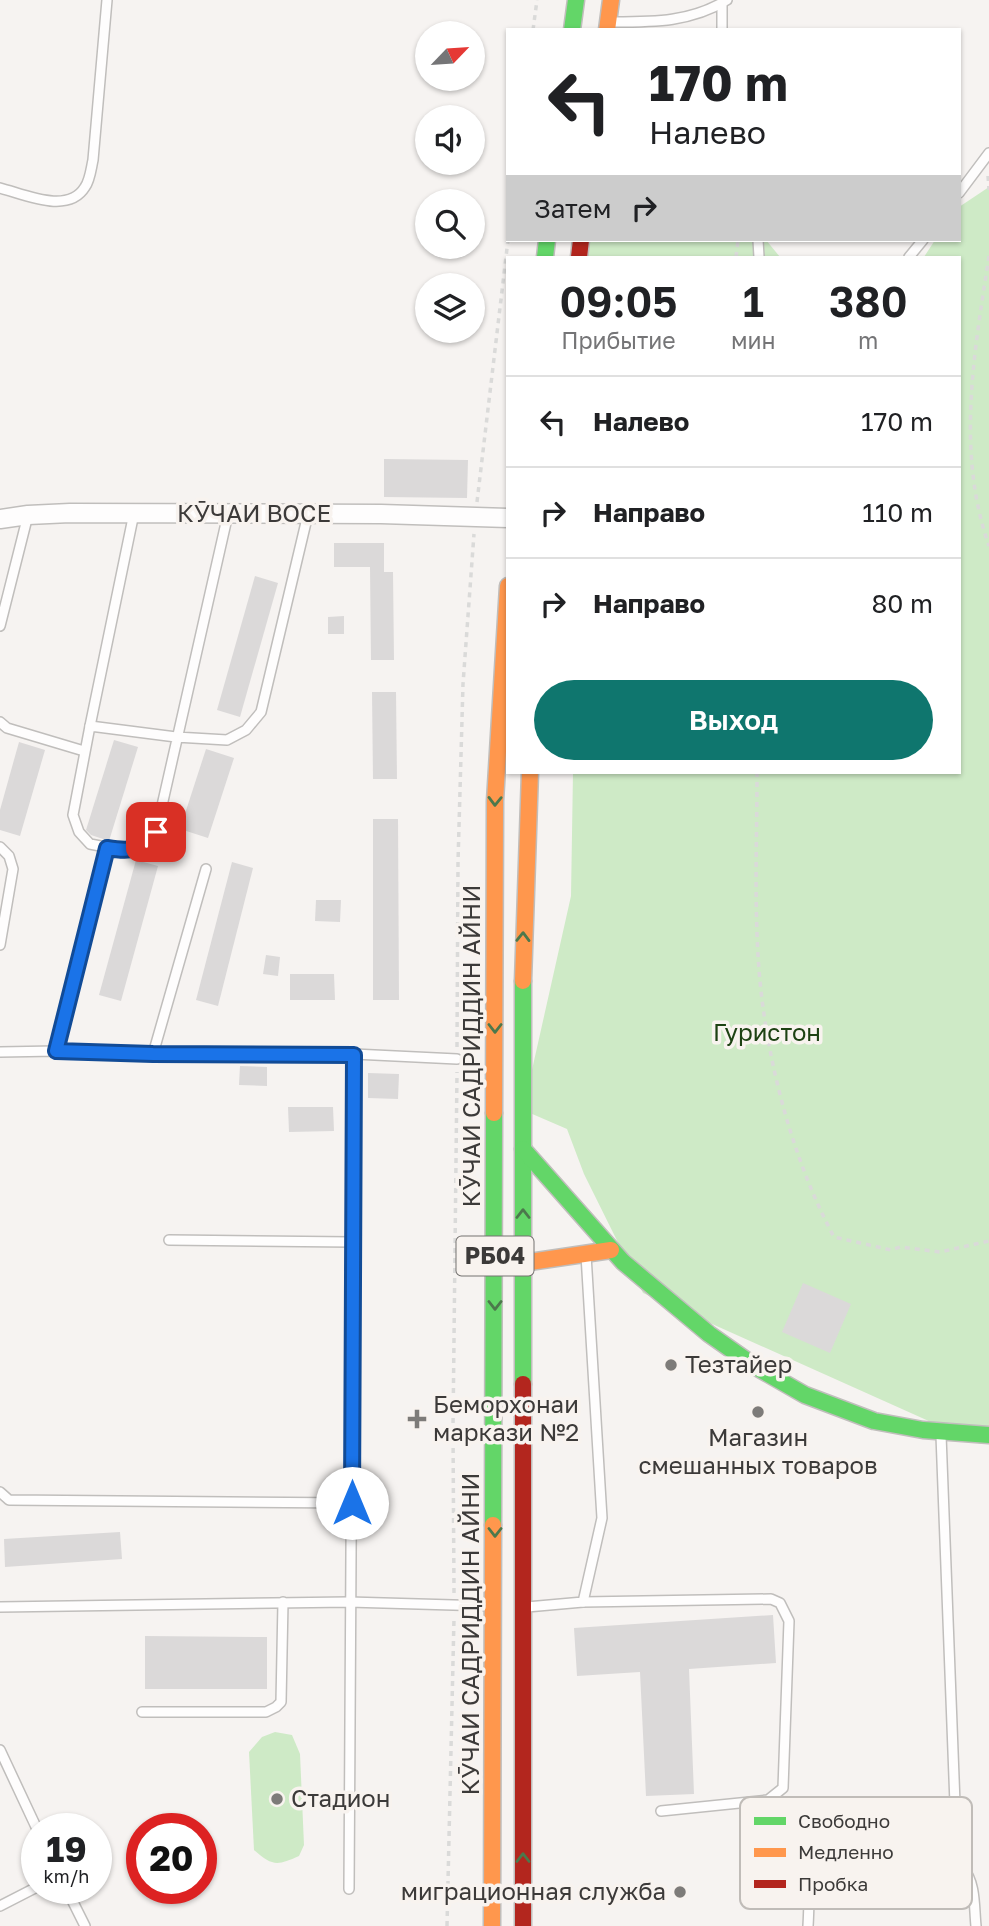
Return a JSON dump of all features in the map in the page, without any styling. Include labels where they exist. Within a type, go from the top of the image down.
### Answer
[{"type":"main road","points":[[572,28],[576,0]]},
{"type":"main road","points":[[607,26],[611,0]]},
{"type":"main road","name":"КӮЧАИ САДРИДДИН АЙНИ","points":[[492,1926],[495,1606],[495,801],[506,619]]},
{"type":"main road","name":"КӮЧАИ САДРИДДИН АЙНИ","points":[[523,1926],[523,938],[530,774]]},
{"type":"main road","points":[[523,1149],[611,1250],[721,1343],[775,1380],[857,1416],[895,1426],[941,1433],[989,1435]]},
{"type":"main road","points":[[523,1263],[611,1250]]},
{"type":"street","name":"КӮЧАИ ВОСЕ","points":[[0,519],[28,515],[134,513],[506,518]]},
{"type":"lane","points":[[0,188],[52,202],[79,195],[87,185],[93,160],[107,0]]},
{"type":"lane","points":[[607,26],[677,20],[696,15],[724,2],[722,28]]},
{"type":"lane","points":[[961,190],[989,153]]},
{"type":"lane","points":[[910,256],[921,242]]},
{"type":"lane","points":[[134,513],[72,816],[79,832],[90,844],[127,851],[144,845],[156,832],[228,514]]},
{"type":"lane","points":[[90,726],[176,737],[227,740],[246,730],[261,712],[308,514]]},
{"type":"lane","points":[[0,626],[28,515]]},
{"type":"lane","points":[[0,722],[7,728],[84,751]]},
{"type":"lane","points":[[0,847],[9,856],[13,869],[0,945]]},
{"type":"lane","points":[[56,1051],[107,848]]},
{"type":"lane","points":[[153,1054],[206,869]]},
{"type":"lane","points":[[0,1052],[354,1055],[457,1059]]},
{"type":"lane","points":[[349,1889],[354,1055]]},
{"type":"lane","points":[[169,1240],[352,1242]]},
{"type":"lane","points":[[583,1602],[602,1518],[586,1253]]},
{"type":"lane","points":[[941,1433],[955,1797]]},
{"type":"lane","points":[[0,1492],[9,1500],[352,1503]]},
{"type":"lane","points":[[522,1607],[583,1602],[771,1599],[780,1603],[789,1621],[783,1788],[772,1797]]},
{"type":"lane","points":[[0,1607],[283,1602],[495,1606]]},
{"type":"lane","points":[[142,1712],[266,1712],[276,1707],[281,1702],[283,1602]]},
{"type":"lane","points":[[0,1750],[30,1813]]},
{"type":"lane","points":[[661,1811],[740,1803]]},
{"type":"lane","points":[[972,1886],[976,1926]]},
{"type":"lane","points":[[0,1906],[21,1895]]},
{"type":"lane","points":[[74,1904],[85,1926]]},
{"type":"path","points":[[533,28],[537,0]]},
{"type":"path","points":[[989,256],[970,393],[972,477],[979,518],[989,546]]},
{"type":"path","points":[[447,1926],[454,1604],[458,862],[463,684],[475,516],[506,257]]},
{"type":"path","points":[[757,774],[759,968],[764,1012],[783,1105],[823,1216],[834,1237],[891,1250],[900,1247],[940,1252],[989,1241]]},
{"type":"green space","name":"Гуристон","points":[[989,187],[989,1442],[980,1444],[643,1293],[584,1174],[567,1129],[523,1110],[571,896],[573,774],[961,774],[961,256],[925,256],[934,242],[961,242],[961,206]]},
{"type":"green space","points":[[589,242],[768,242],[779,256],[588,256]]},
{"type":"green space","name":"Стадион","points":[[275,1732],[292,1735],[300,1754],[304,1845],[299,1856],[280,1863],[270,1862],[254,1850],[249,1752],[262,1737]]},
{"type":"building","points":[[384,459],[468,460],[467,498],[384,497]]},
{"type":"building","points":[[334,543],[384,543],[384,572],[393,572],[394,660],[371,660],[370,567],[334,567]]},
{"type":"building","points":[[255,576],[278,583],[240,717],[217,710]]},
{"type":"building","points":[[344,616],[344,634],[328,634],[328,617]]},
{"type":"building","points":[[372,692],[396,692],[397,779],[373,779]]},
{"type":"building","points":[[114,740],[138,747],[109,841],[91,835],[86,830]]},
{"type":"building","points":[[19,742],[45,750],[20,836],[0,830],[0,810]]},
{"type":"building","points":[[206,749],[234,758],[208,838],[180,829]]},
{"type":"building","points":[[373,819],[398,819],[399,1000],[373,1000]]},
{"type":"building","points":[[136,860],[158,866],[121,1001],[99,995]]},
{"type":"building","points":[[232,862],[253,868],[218,1006],[196,1000]]},
{"type":"building","points":[[316,900],[341,900],[340,922],[315,921]]},
{"type":"building","points":[[266,955],[280,957],[278,976],[263,974]]},
{"type":"building","points":[[290,974],[334,974],[335,1000],[290,1000]]},
{"type":"building","points":[[240,1066],[267,1067],[267,1086],[239,1085]]},
{"type":"building","points":[[368,1073],[399,1074],[398,1099],[368,1098]]},
{"type":"building","points":[[288,1107],[333,1107],[334,1131],[289,1132]]},
{"type":"building","points":[[803,1283],[851,1304],[830,1353],[782,1332]]},
{"type":"building","points":[[120,1532],[122,1559],[5,1567],[4,1539]]},
{"type":"building","points":[[773,1615],[776,1663],[689,1669],[694,1794],[646,1796],[640,1672],[577,1676],[574,1628]]},
{"type":"building","points":[[145,1636],[267,1637],[267,1689],[145,1689]]},
{"type":"traffic: fast","points":[[572,28],[576,0]]},
{"type":"traffic: fast","points":[[545,256],[547,242]]},
{"type":"traffic: fast","points":[[523,981],[523,1384]]},
{"type":"traffic: fast","points":[[493,1525],[494,1113]]},
{"type":"traffic: fast","points":[[523,1149],[623,1262],[709,1334],[756,1367],[805,1395],[874,1421],[923,1430],[989,1435]]},
{"type":"traffic: slow","points":[[607,28],[611,0]]},
{"type":"traffic: slow","points":[[494,1113],[495,801],[506,619]]},
{"type":"traffic: slow","points":[[523,981],[530,774]]},
{"type":"traffic: slow","points":[[523,1263],[611,1250]]},
{"type":"traffic: slow","points":[[492,1926],[493,1525]]},
{"type":"traffic: jam","points":[[579,256],[581,242]]},
{"type":"traffic: jam","points":[[523,1384],[523,1926]]},
{"type":"place","name":"Тезтайер","points":[[671,1365]]},
{"type":"place","name":"Магазин смешанных товаров","points":[[758,1412]]},
{"type":"place","name":"Беморхонаи маркази №2","points":[[417,1419]]},
{"type":"place","name":"Стадион","points":[[277,1799]]},
{"type":"place","name":"миграционная служба","points":[[680,1892]]},
{"type":"route","points":[[156,832],[144,845],[127,851],[107,848],[56,1051],[354,1055],[352,1503]]}]
